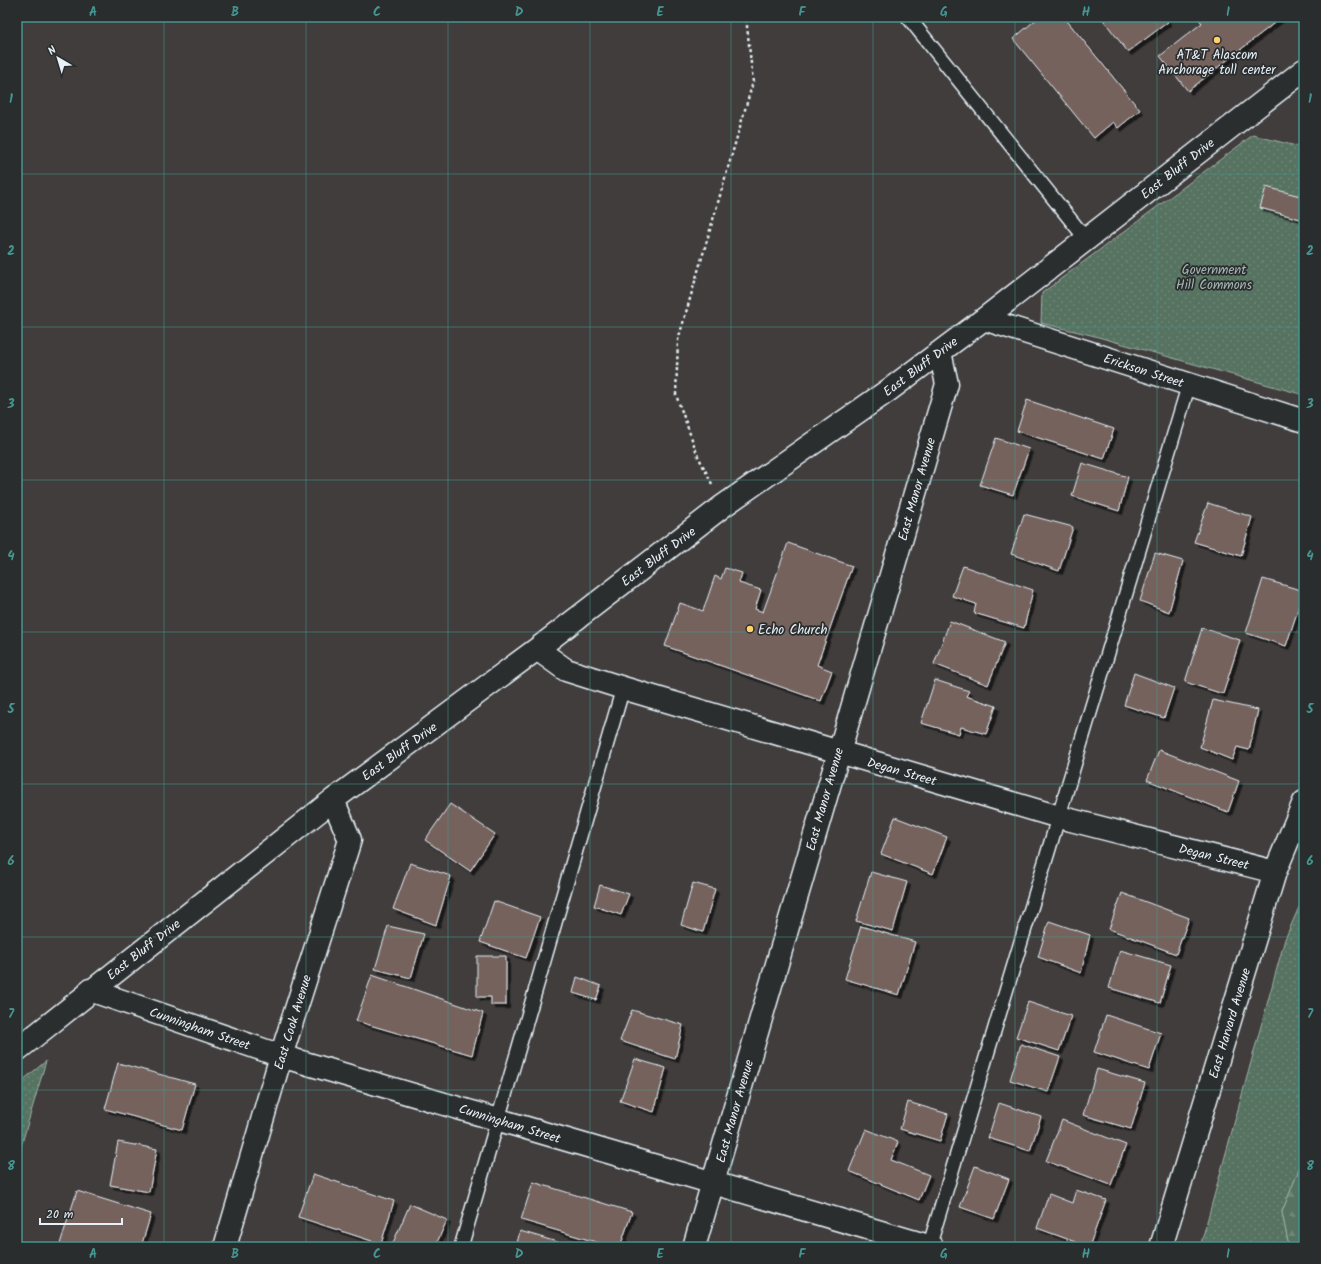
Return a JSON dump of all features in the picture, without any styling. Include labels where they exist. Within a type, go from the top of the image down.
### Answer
[{"type":"street","name":"East Bluff Drive","points":[[17,1050],[90,990],[333,800],[536,649],[723,506],[889,390],[984,319],[1304,70]]},
{"type":"street","name":"Erickson Street","points":[[984,319],[1304,421]]},
{"type":"street","name":"East Manor Avenue","points":[[694,1247],[947,384],[940,352]]},
{"type":"street","name":"Degan Street","points":[[536,649],[566,670],[623,688],[1059,817],[1275,872]]},
{"type":"street","name":"East Cook Avenue","points":[[225,1247],[281,1056],[350,840],[333,800]]},
{"type":"street","name":"East Harvard Avenue","points":[[1161,1247],[1275,872],[1304,802]]},
{"type":"street","name":"Cunningham Street","points":[[90,990],[281,1056],[930,1247]]},
{"type":"lane","points":[[908,17],[1086,239]]},
{"type":"lane","points":[[930,1247],[1189,384]]},
{"type":"lane","points":[[461,1247],[623,688]]},
{"type":"path","points":[[723,506],[698,456],[676,395],[678,340],[753,82],[746,17]]},
{"type":"green space","name":"Government Hill Commons","points":[[1253,135],[1304,148],[1304,395],[1091,335],[1041,323],[1042,293]]},
{"type":"green space","points":[[1304,896],[1304,1171],[1300,1167],[1282,1212],[1289,1247],[1200,1247],[1285,939]]},
{"type":"green space","points":[[46,1061],[17,1160],[17,1085]]},
{"type":"green space","points":[[1300,1167],[1304,1171],[1304,1247],[1289,1247],[1282,1212]]},
{"type":"building","points":[[1039,17],[1064,17],[1140,110],[1118,128],[1113,122],[1094,138],[1013,39]]},
{"type":"building","points":[[1101,17],[1164,17],[1168,22],[1128,52]]},
{"type":"building","name":"AT&T Alascom Anchorage toll center","points":[[1197,17],[1282,17],[1188,91],[1160,56],[1202,23]]},
{"type":"building","points":[[1266,187],[1304,197],[1304,220],[1260,208]]},
{"type":"building","points":[[1027,400],[1114,429],[1104,459],[1017,431]]},
{"type":"building","points":[[996,438],[1029,449],[1013,495],[980,485]]},
{"type":"building","points":[[1082,463],[1128,477],[1119,511],[1072,496]]},
{"type":"building","points":[[1208,503],[1252,517],[1241,556],[1194,542]]},
{"type":"building","points":[[1024,514],[1073,527],[1059,571],[1011,554]]},
{"type":"building","name":"Echo Church","points":[[788,543],[852,566],[817,665],[832,671],[821,701],[665,646],[680,603],[703,611],[715,576],[721,579],[725,568],[742,573],[739,583],[761,590],[755,609],[763,612]]},
{"type":"building","points":[[1155,553],[1183,561],[1169,612],[1140,601]]},
{"type":"building","points":[[963,566],[1033,590],[1024,628],[974,613],[976,604],[952,596]]},
{"type":"building","points":[[1263,579],[1304,591],[1286,646],[1246,633]]},
{"type":"building","points":[[950,621],[1005,642],[988,685],[934,664]]},
{"type":"building","points":[[1202,628],[1240,640],[1223,694],[1185,682]]},
{"type":"building","points":[[1134,673],[1174,688],[1164,718],[1124,705]]},
{"type":"building","points":[[935,680],[969,691],[966,696],[996,706],[986,734],[961,727],[959,734],[921,723]]},
{"type":"building","points":[[1213,700],[1258,710],[1249,750],[1237,747],[1232,760],[1200,747]]},
{"type":"building","points":[[1159,750],[1239,781],[1228,812],[1147,780]]},
{"type":"building","points":[[450,804],[495,834],[470,871],[425,840]]},
{"type":"building","points":[[895,817],[947,837],[933,874],[881,854]]},
{"type":"building","points":[[410,863],[451,876],[436,925],[393,909]]},
{"type":"building","points":[[871,872],[907,882],[893,931],[856,921]]},
{"type":"building","points":[[693,883],[715,889],[703,932],[681,925]]},
{"type":"building","points":[[600,885],[629,894],[621,915],[594,906]]},
{"type":"building","points":[[1122,893],[1189,918],[1176,954],[1109,929]]},
{"type":"building","points":[[494,901],[540,917],[526,958],[480,942]]},
{"type":"building","points":[[1049,921],[1090,935],[1081,973],[1038,957]]},
{"type":"building","points":[[388,926],[424,934],[411,978],[375,969]]},
{"type":"building","points":[[861,926],[915,942],[899,995],[845,979]]},
{"type":"building","points":[[1120,950],[1171,965],[1160,1003],[1109,988]]},
{"type":"building","points":[[477,956],[506,956],[506,1005],[491,1005],[491,997],[477,997]]},
{"type":"building","points":[[372,975],[483,1013],[472,1055],[356,1021]]},
{"type":"building","points":[[577,977],[601,986],[596,1000],[573,993]]},
{"type":"building","points":[[1028,1002],[1071,1016],[1059,1051],[1016,1037]]},
{"type":"building","points":[[632,1010],[683,1025],[675,1059],[620,1041]]},
{"type":"building","points":[[1106,1015],[1161,1033],[1149,1070],[1094,1052]]},
{"type":"building","points":[[1021,1044],[1060,1057],[1048,1092],[1010,1080]]},
{"type":"building","points":[[635,1059],[666,1068],[654,1112],[620,1101]]},
{"type":"building","points":[[118,1063],[195,1084],[182,1130],[105,1109]]},
{"type":"building","points":[[1097,1069],[1145,1083],[1131,1129],[1083,1115]]},
{"type":"building","points":[[908,1102],[948,1114],[940,1141],[900,1129]]},
{"type":"building","points":[[999,1103],[1041,1117],[1030,1151],[988,1138]]},
{"type":"building","points":[[1062,1120],[1126,1145],[1111,1185],[1046,1161]]},
{"type":"building","points":[[866,1129],[898,1142],[891,1160],[929,1175],[919,1200],[849,1171]]},
{"type":"building","points":[[118,1142],[157,1149],[149,1192],[110,1185]]},
{"type":"building","points":[[975,1166],[1009,1179],[994,1219],[960,1207]]},
{"type":"building","points":[[313,1174],[394,1201],[381,1244],[298,1217]]},
{"type":"building","points":[[533,1182],[632,1212],[620,1247],[613,1247],[521,1220]]},
{"type":"building","points":[[1076,1190],[1106,1200],[1089,1247],[1037,1228],[1049,1194],[1072,1203]]},
{"type":"building","points":[[77,1191],[151,1214],[141,1247],[59,1247]]},
{"type":"building","points":[[410,1204],[447,1220],[435,1247],[398,1247],[392,1245]]},
{"type":"building","points":[[520,1231],[574,1247],[516,1247]]},
{"type":"place","name":"AT&T Alascom Anchorage toll center","points":[[1217,40]]},
{"type":"place","name":"Echo Church","points":[[750,629]]}]
